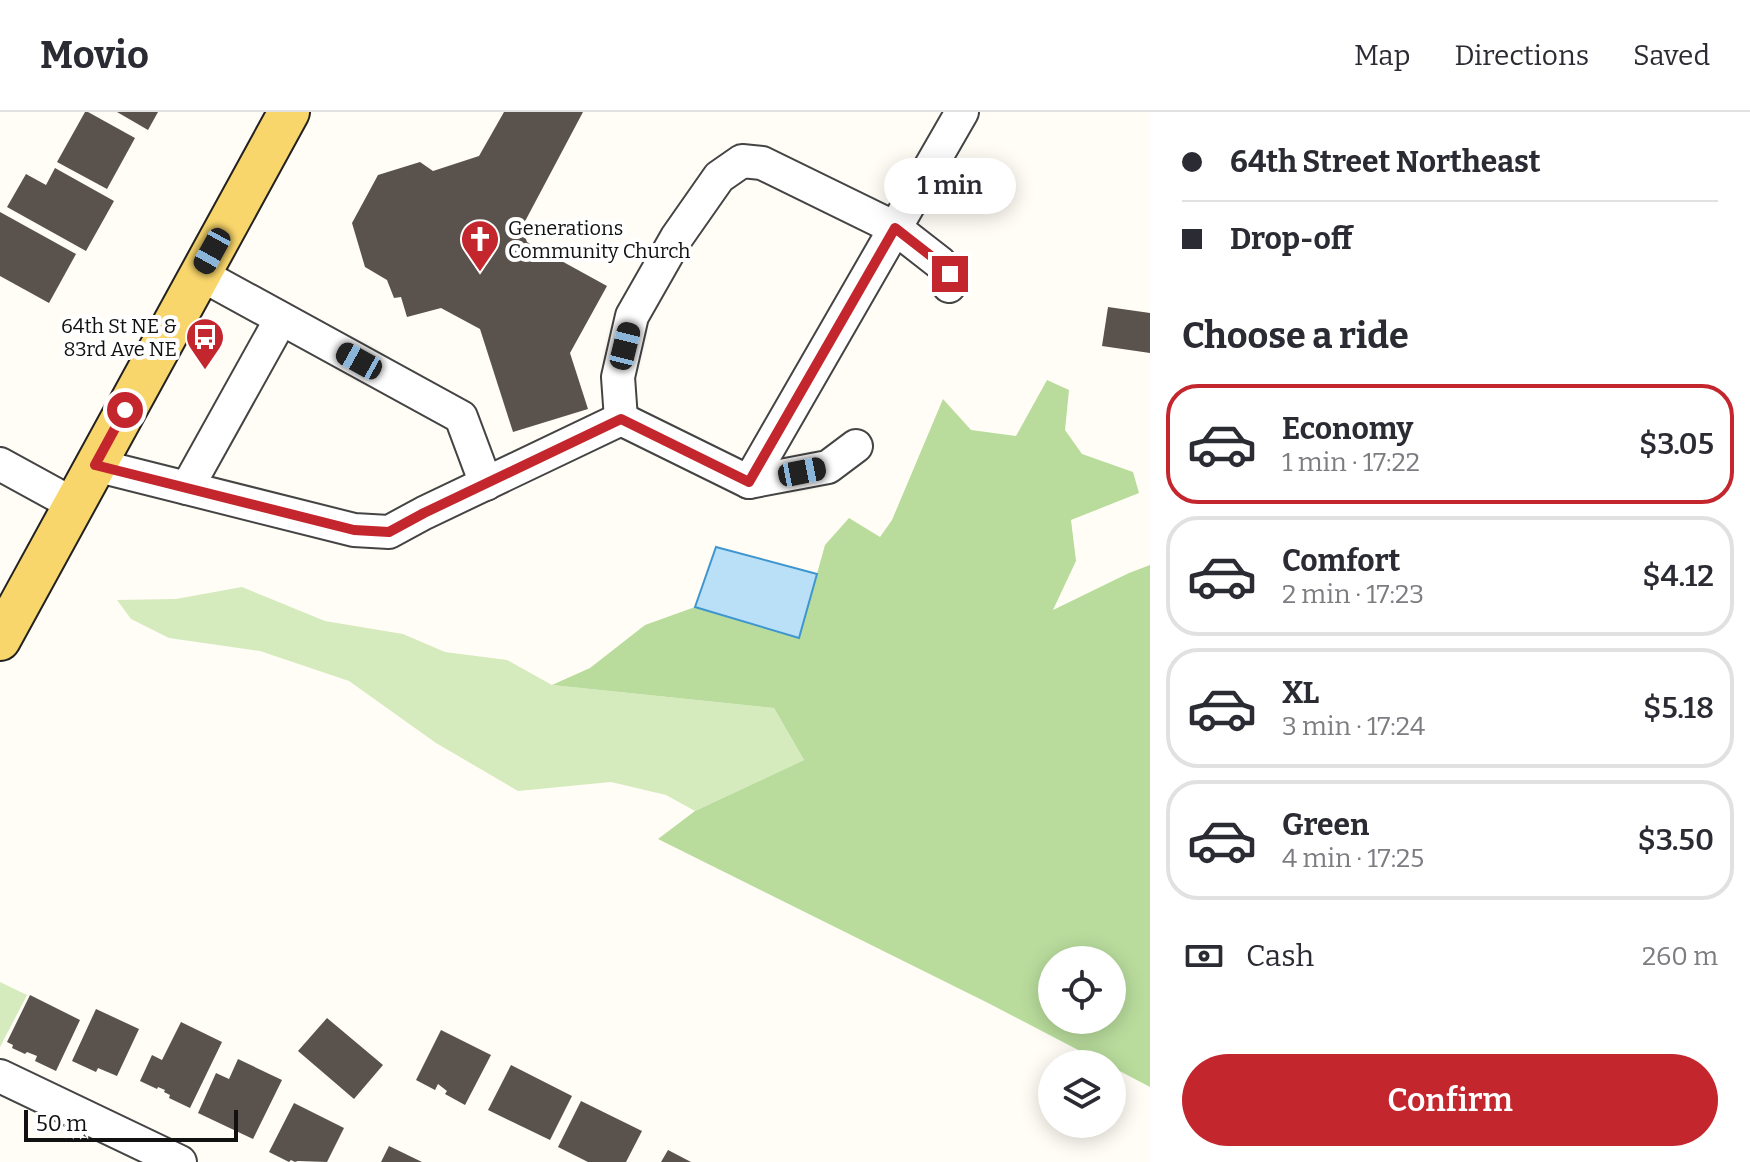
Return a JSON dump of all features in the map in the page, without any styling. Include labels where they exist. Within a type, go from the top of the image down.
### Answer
[{"type":"main road","points":[[0,640],[289,112]]},
{"type":"street","points":[[749,482],[962,112]]},
{"type":"street","points":[[621,419],[618,377],[632,316],[677,237],[719,177],[742,161],[762,163],[895,228],[940,263],[950,274],[949,286]]},
{"type":"street","points":[[200,274],[461,417],[486,484]]},
{"type":"street","points":[[187,488],[281,319]]},
{"type":"street","points":[[621,419],[749,482],[828,467],[856,446]]},
{"type":"street","points":[[95,465],[354,530],[389,532],[621,419]]},
{"type":"street","points":[[0,464],[73,504]]},
{"type":"street","points":[[0,1076],[180,1162]]},
{"type":"green space","points":[[1047,380],[1069,390],[1065,430],[1082,454],[1133,472],[1139,493],[1071,520],[1076,561],[1053,610],[1150,565],[1150,1087],[1126,1074],[1126,1050],[1078,1050],[1048,1034],[1126,1034],[1126,946],[1038,946],[1038,1029],[658,839],[695,811],[804,760],[774,708],[552,685],[590,668],[645,625],[695,607],[799,638],[825,545],[849,518],[880,537],[892,520],[943,399],[971,430],[1016,436]]},
{"type":"green space","points":[[242,587],[325,621],[403,634],[445,652],[507,660],[552,685],[774,708],[804,760],[695,811],[666,795],[611,782],[518,791],[436,743],[349,681],[260,651],[169,638],[131,619],[117,600],[176,599]]},
{"type":"green space","points":[[0,982],[27,995],[0,1047]]},
{"type":"water","points":[[716,547],[817,574],[799,638],[695,607]]},
{"type":"building","points":[[85,112],[135,138],[107,189],[57,162]]},
{"type":"building","points":[[117,112],[158,112],[148,130]]},
{"type":"building","name":"Generations Community Church","points":[[504,112],[583,112],[522,227],[527,242],[607,286],[570,353],[588,409],[513,432],[480,329],[441,308],[407,317],[401,297],[394,298],[387,280],[365,267],[352,223],[378,175],[420,162],[433,171],[479,156]]},
{"type":"building","points":[[55,168],[114,201],[86,251],[7,207],[26,174],[46,185]]},
{"type":"building","points":[[0,212],[76,254],[49,303],[0,276]]},
{"type":"building","points":[[1108,307],[1150,313],[1150,353],[1102,346]]},
{"type":"building","points":[[30,995],[80,1020],[56,1071],[35,1061],[37,1056],[12,1048],[13,1045],[7,1042]]},
{"type":"building","points":[[96,1009],[139,1029],[117,1076],[98,1068],[96,1072],[72,1061]]},
{"type":"building","points":[[327,1018],[383,1065],[354,1099],[298,1051]]},
{"type":"building","points":[[181,1022],[222,1042],[190,1108],[169,1098],[165,1090],[140,1081],[152,1055],[162,1060]]},
{"type":"building","points":[[441,1030],[491,1055],[465,1105],[445,1094],[447,1091],[438,1084],[435,1090],[416,1080]]},
{"type":"building","points":[[238,1059],[282,1080],[253,1139],[198,1113],[216,1073],[229,1079]]},
{"type":"building","points":[[511,1065],[572,1096],[550,1140],[488,1110]]},
{"type":"building","points":[[581,1101],[642,1131],[626,1162],[588,1162],[558,1147]]},
{"type":"building","points":[[294,1103],[344,1128],[327,1162],[289,1162],[269,1152]]},
{"type":"building","points":[[389,1146],[422,1162],[381,1162]]},
{"type":"building","points":[[668,1150],[691,1162],[661,1162]]},
{"type":"place","name":"Generations Community Church","points":[[480,273]]},
{"type":"place","name":"64th St NE & 83rd Ave NE","points":[[205,371]]},
{"type":"route","points":[[125,410],[95,465],[354,530],[389,532],[621,419],[749,482],[895,228],[950,274]]}]
